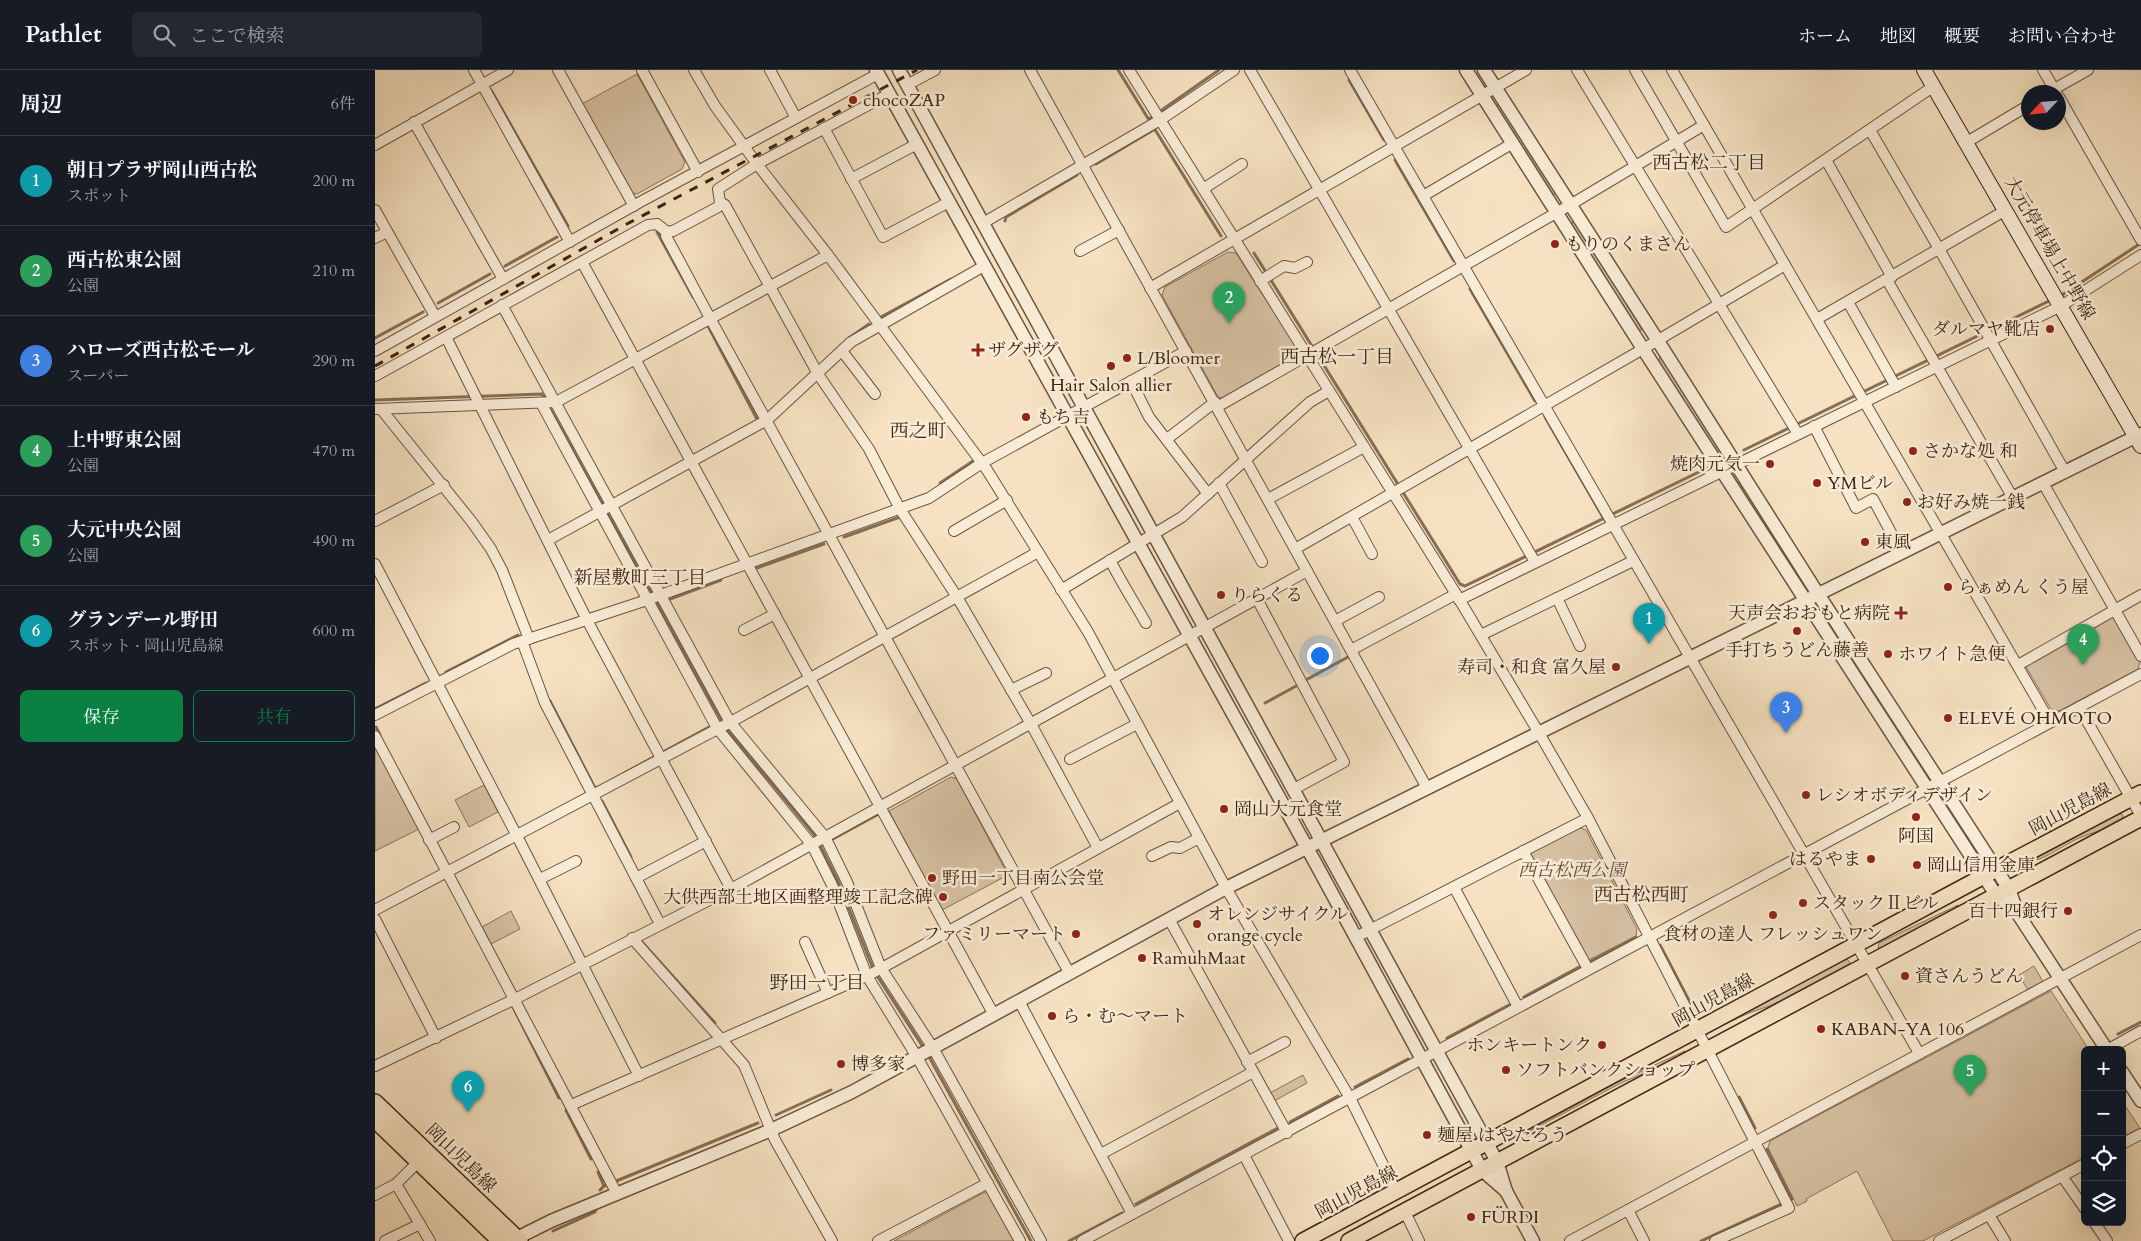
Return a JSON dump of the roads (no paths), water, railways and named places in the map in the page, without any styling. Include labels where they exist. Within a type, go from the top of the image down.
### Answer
[{"type":"main road","name":"大元停車場上中野線","points":[[1925,70],[2139,439]]},
{"type":"main road","name":"岡山児島線","points":[[1303,1241],[1990,872],[2136,796]]},
{"type":"main road","points":[[1349,1241],[2141,817]]},
{"type":"main road","name":"岡山児島線","points":[[375,1102],[516,1240]]},
{"type":"main road","name":"岡山児島線","points":[[375,1120],[500,1241]]},
{"type":"street","points":[[475,70],[570,242]]},
{"type":"street","points":[[375,145],[508,70]]},
{"type":"street","points":[[558,70],[634,206]]},
{"type":"street","points":[[642,70],[698,172]]},
{"type":"street","points":[[694,70],[715,106],[757,164],[828,255],[982,463],[1007,500],[1113,679],[1226,888],[1350,1098],[1396,1191]]},
{"type":"street","points":[[770,70],[796,118]]},
{"type":"street","points":[[899,70],[1487,1143],[1497,1162],[1506,1191],[1533,1241]]},
{"type":"street","points":[[907,85],[935,70]]},
{"type":"street","points":[[1030,70],[1427,788]]},
{"type":"street","points":[[1129,70],[1155,119],[1203,189],[1234,240],[1265,277],[1312,352],[1329,391],[1364,446],[1398,490],[1458,597],[1539,733],[1588,818],[1648,938],[1789,1208],[1715,1241]]},
{"type":"street","points":[[983,223],[1082,165],[1155,119],[1219,73],[1234,70]]},
{"type":"street","points":[[1250,70],[1532,557]]},
{"type":"street","points":[[1350,70],[1633,561],[1869,963],[1919,1053]]},
{"type":"street","points":[[1466,70],[1643,349],[1928,788],[1990,872],[2104,1046]]},
{"type":"street","points":[[1484,70],[1941,782],[1990,872]]},
{"type":"street","points":[[1150,288],[1526,70]]},
{"type":"street","points":[[1577,70],[1795,429]]},
{"type":"street","points":[[1635,70],[1725,227],[1934,86]]},
{"type":"street","points":[[1672,70],[2050,722]]},
{"type":"street","points":[[2043,70],[2050,85]]},
{"type":"street","points":[[2066,85],[2088,70]]},
{"type":"street","points":[[375,351],[877,72],[1307,848],[1482,1170],[1506,1191]]},
{"type":"street","points":[[375,376],[649,224],[657,224],[667,232],[673,231],[718,207],[720,202],[718,189],[757,164],[889,94]]},
{"type":"street","points":[[1967,142],[2021,110]]},
{"type":"street","points":[[2066,113],[2141,240]]},
{"type":"street","points":[[414,122],[503,279]]},
{"type":"street","points":[[1167,440],[1216,405],[1570,205],[1704,125]]},
{"type":"street","points":[[824,128],[883,237],[949,202]]},
{"type":"street","points":[[1870,130],[2065,472]]},
{"type":"street","points":[[1423,196],[1513,143]]},
{"type":"street","points":[[851,179],[917,144]]},
{"type":"street","points":[[1826,160],[1934,361],[2013,498]]},
{"type":"street","points":[[1203,189],[1241,164]]},
{"type":"street","points":[[720,202],[725,204],[818,374],[869,449],[900,509],[957,597],[1031,724],[1098,848]]},
{"type":"street","points":[[375,210],[435,316]]},
{"type":"street","points":[[1817,319],[1890,278],[1938,247],[2006,210]]},
{"type":"street","points":[[1080,251],[1119,230]]},
{"type":"street","points":[[375,238],[387,232]]},
{"type":"street","points":[[667,232],[666,236],[710,318],[1070,974]]},
{"type":"street","points":[[378,409],[478,399],[548,403],[635,359],[828,255]]},
{"type":"street","points":[[1351,650],[1609,519],[1722,471],[1795,429],[1814,426],[1862,396],[1934,361],[1988,335],[2061,306],[2141,255]]},
{"type":"street","points":[[582,262],[994,1015]]},
{"type":"street","points":[[1265,277],[1283,266],[1295,268],[1307,262]]},
{"type":"street","points":[[1295,549],[1785,265]]},
{"type":"street","points":[[548,540],[767,420],[851,342],[984,266]]},
{"type":"street","points":[[1848,302],[1893,381]]},
{"type":"street","points":[[502,305],[548,403],[724,725],[818,841],[847,882],[874,972],[925,1053],[988,1183],[1020,1241]]},
{"type":"street","points":[[446,336],[587,620],[731,889]]},
{"type":"street","points":[[842,350],[875,394]]},
{"type":"street","points":[[375,715],[526,640],[653,597],[929,498],[982,463],[1186,351]]},
{"type":"street","points":[[1131,381],[1149,417],[1208,494]]},
{"type":"street","points":[[1061,590],[1182,517],[1310,402],[1329,391]]},
{"type":"street","points":[[548,403],[724,725],[818,841],[832,885],[874,972],[1041,1241]]},
{"type":"street","points":[[378,409],[444,485],[496,557],[526,640],[545,703],[660,924]]},
{"type":"street","points":[[1814,426],[1856,508],[1873,500],[1902,553]]},
{"type":"street","points":[[516,1240],[613,1186],[771,1130],[852,1092],[1226,888],[2065,472],[2139,439]]},
{"type":"street","points":[[1268,499],[1364,446]]},
{"type":"street","points":[[1219,483],[1263,562]]},
{"type":"street","points":[[2043,483],[2141,656]]},
{"type":"street","points":[[375,521],[444,485]]},
{"type":"street","points":[[954,531],[1007,500]]},
{"type":"street","points":[[1352,517],[1371,554]]},
{"type":"street","points":[[375,910],[593,795],[660,756],[724,725],[1038,552]]},
{"type":"street","points":[[1110,560],[1124,589],[1130,594],[1146,623]]},
{"type":"street","points":[[1481,635],[1633,561]]},
{"type":"street","points":[[375,564],[540,879],[639,1076]]},
{"type":"street","points":[[375,1066],[515,999],[731,889],[1307,571]]},
{"type":"street","points":[[2018,665],[2141,595]]},
{"type":"street","points":[[1335,621],[1379,597]]},
{"type":"street","points":[[1557,598],[1580,646]]},
{"type":"street","points":[[1257,599],[1345,762],[1294,789]]},
{"type":"street","points":[[744,630],[775,614]]},
{"type":"street","points":[[1011,690],[1046,672]]},
{"type":"street","points":[[1081,1241],[1287,1133],[1518,1007],[2141,674]]},
{"type":"street","points":[[2079,707],[2136,796],[2141,817]]},
{"type":"street","points":[[1070,759],[1137,724]]},
{"type":"street","points":[[375,736],[432,839],[446,873],[515,999],[613,1186]]},
{"type":"street","points":[[571,1105],[723,1040],[874,972],[1180,803]]},
{"type":"street","points":[[1356,937],[1588,818]]},
{"type":"street","points":[[432,839],[455,827]]},
{"type":"street","points":[[1152,856],[1171,847],[1180,848],[1199,838]]},
{"type":"street","points":[[636,878],[705,841]]},
{"type":"street","points":[[1523,852],[1588,970]]},
{"type":"street","points":[[540,879],[576,861]]},
{"type":"street","points":[[1454,887],[1518,1007]]},
{"type":"street","points":[[375,919],[436,1038]]},
{"type":"street","points":[[1169,919],[1287,1133]]},
{"type":"street","points":[[1570,1241],[2141,935]]},
{"type":"street","points":[[632,938],[723,1040],[748,1071],[775,1140],[832,1241]]},
{"type":"street","points":[[805,942],[827,993]]},
{"type":"street","points":[[1019,1001],[1132,1214]]},
{"type":"street","points":[[2114,1046],[2141,1031]]},
{"type":"street","points":[[1101,1154],[1250,1067],[1285,1042]]},
{"type":"street","points":[[2126,1078],[2141,1101]]},
{"type":"street","points":[[2126,1142],[2141,1134]]},
{"type":"street","points":[[1243,1156],[1289,1241]]},
{"type":"street","points":[[375,1194],[396,1184],[419,1161]]},
{"type":"street","points":[[1939,1241],[2081,1166]]},
{"type":"street","points":[[2062,1176],[2081,1203]]},
{"type":"street","points":[[879,1241],[988,1183]]},
{"type":"street","points":[[396,1184],[430,1241]]},
{"type":"street","points":[[1629,1210],[1644,1241]]},
{"type":"street","points":[[1405,1212],[1419,1241]]},
{"type":"street","points":[[1989,1215],[2005,1241]]},
{"type":"street","points":[[385,1241],[420,1224]]},
{"type":"street","points":[[2097,1226],[2107,1241]]},
{"type":"waterway","points":[[1118,70],[1221,236]]},
{"type":"waterway","points":[[1149,119],[1219,70]]},
{"type":"waterway","points":[[1349,80],[1384,140]]},
{"type":"waterway","points":[[491,90],[568,226]]},
{"type":"waterway","points":[[1096,164],[1155,129]]},
{"type":"waterway","points":[[1395,160],[1454,261]]},
{"type":"waterway","points":[[1005,221],[1006,217],[1077,175]]},
{"type":"waterway","points":[[657,232],[693,297]]},
{"type":"waterway","points":[[505,266],[557,237]]},
{"type":"waterway","points":[[2062,295],[2141,243]]},
{"type":"waterway","points":[[1254,253],[1460,584],[1465,586],[1707,468]]},
{"type":"waterway","points":[[438,303],[490,274]]},
{"type":"waterway","points":[[879,318],[951,279]]},
{"type":"waterway","points":[[1470,289],[1535,401]]},
{"type":"waterway","points":[[1744,450],[2051,300]]},
{"type":"waterway","points":[[375,338],[423,312]]},
{"type":"waterway","points":[[849,338],[869,324]]},
{"type":"waterway","points":[[708,326],[758,421]]},
{"type":"waterway","points":[[375,400],[542,394],[725,727],[816,837],[838,881],[874,971],[925,1050]]},
{"type":"waterway","points":[[1545,417],[1604,519]]},
{"type":"waterway","points":[[940,483],[973,461]]},
{"type":"waterway","points":[[844,537],[900,517]]},
{"type":"waterway","points":[[757,568],[824,544]]},
{"type":"waterway","points":[[670,599],[721,580]]},
{"type":"waterway","points":[[446,672],[518,635]]},
{"type":"waterway","points":[[1304,681],[1348,657]]},
{"type":"waterway","points":[[375,709],[426,683]]},
{"type":"waterway","points":[[1265,703],[1298,685]]},
{"type":"waterway","points":[[550,701],[595,788],[598,787]]},
{"type":"waterway","points":[[617,777],[711,726]]},
{"type":"waterway","points":[[376,727],[380,735]]},
{"type":"waterway","points":[[602,801],[631,857]]},
{"type":"waterway","points":[[831,840],[877,815]]},
{"type":"waterway","points":[[1591,961],[1636,937]]},
{"type":"waterway","points":[[642,942],[715,1023]]},
{"type":"waterway","points":[[1660,945],[1694,1010]]},
{"type":"waterway","points":[[1524,997],[1579,967]]},
{"type":"waterway","points":[[1447,1038],[1509,1005]]},
{"type":"waterway","points":[[515,1011],[559,1098]]},
{"type":"waterway","points":[[2118,1034],[2141,1022]]},
{"type":"waterway","points":[[928,1055],[1031,1241]]},
{"type":"waterway","points":[[1355,1087],[1408,1059]]},
{"type":"waterway","points":[[776,1115],[831,1090]]},
{"type":"waterway","points":[[1290,1122],[1338,1096]]},
{"type":"waterway","points":[[1739,1097],[1755,1128]]},
{"type":"waterway","points":[[566,1110],[591,1159]]},
{"type":"waterway","points":[[600,1190],[604,1186],[758,1123]]},
{"type":"waterway","points":[[1136,1204],[1278,1128]]},
{"type":"waterway","points":[[1767,1149],[1792,1199]]},
{"type":"waterway","points":[[598,1172],[604,1186]]},
{"type":"waterway","points":[[1701,1241],[1792,1199]]},
{"type":"waterway","points":[[553,1231],[595,1212],[596,1209]]},
{"type":"waterway","points":[[1069,1241],[1122,1213]]},
{"type":"railway","points":[[375,366],[625,225],[917,70]]},
{"type":"place","name":"chocoZAP","points":[[853,100]]},
{"type":"place","name":"もりのくまさん","points":[[1555,244]]},
{"type":"place","name":"西古松東公園","points":[[1229,323]]},
{"type":"place","name":"ダルマヤ靴店","points":[[2050,329]]},
{"type":"place","name":"ザグザグ","points":[[978,350]]},
{"type":"place","name":"L/Bloomer","points":[[1127,358]]},
{"type":"place","name":"Hair Salon allier","points":[[1111,366]]},
{"type":"place","name":"もち吉","points":[[1026,417]]},
{"type":"place","name":"さかな処 和","points":[[1913,451]]},
{"type":"place","name":"焼肉元気一","points":[[1770,464]]},
{"type":"place","name":"YMビル","points":[[1817,483]]},
{"type":"place","name":"お好み焼一銭","points":[[1907,502]]},
{"type":"place","name":"東風","points":[[1865,542]]},
{"type":"place","name":"らぁめん くう屋","points":[[1948,587]]},
{"type":"place","name":"りらくる","points":[[1221,595]]},
{"type":"place","name":"天声会おおもと病院","points":[[1901,613]]},
{"type":"place","name":"手打ちうどん藤善","points":[[1797,631]]},
{"type":"place","name":"朝日プラザ岡山西古松","points":[[1649,644]]},
{"type":"place","name":"ホワイト急便","points":[[1888,654]]},
{"type":"place","name":"上中野東公園","points":[[2083,665]]},
{"type":"place","name":"寿司・和食 富久屋","points":[[1616,667]]},
{"type":"place","name":"ELEVÉ OHMOTO","points":[[1948,718]]},
{"type":"place","name":"ハローズ西古松モール","points":[[1786,733]]},
{"type":"place","name":"レシオボディデザイン","points":[[1806,795]]},
{"type":"place","name":"岡山大元食堂","points":[[1224,809]]},
{"type":"place","name":"阿国","points":[[1916,817]]},
{"type":"place","name":"はるやま","points":[[1871,859]]},
{"type":"place","name":"岡山信用金庫","points":[[1917,865]]},
{"type":"place","name":"野田一丁目南公会堂","points":[[932,878]]},
{"type":"place","name":"大供西部土地区画整理竣工記念碑","points":[[943,897]]},
{"type":"place","name":"スタックⅡビル","points":[[1803,903]]},
{"type":"place","name":"百十四銀行","points":[[2068,911]]},
{"type":"place","name":"食材の達人 フレッシュワン","points":[[1773,915]]},
{"type":"place","name":"オレンジサイクル orange cycle","points":[[1197,924]]},
{"type":"place","name":"ファミリーマート","points":[[1076,934]]},
{"type":"place","name":"RamuhMaat","points":[[1142,958]]},
{"type":"place","name":"資さんうどん","points":[[1905,976]]},
{"type":"place","name":"ら・む～マート","points":[[1052,1016]]},
{"type":"place","name":"KABAN-YA 106","points":[[1821,1029]]},
{"type":"place","name":"ホンキートンク","points":[[1602,1045]]},
{"type":"place","name":"博多家","points":[[841,1064]]},
{"type":"place","name":"ソフトバンクショップ","points":[[1506,1070]]},
{"type":"place","name":"大元中央公園","points":[[1970,1096]]},
{"type":"place","name":"グランデール野田","points":[[468,1112]]},
{"type":"place","name":"麺屋 はやたろう","points":[[1427,1135]]},
{"type":"place","name":"FÜRDI","points":[[1471,1217]]},
{"type":"district","name":"西古松二丁目","points":[[1709,162]]},
{"type":"district","name":"西古松一丁目","points":[[1337,356]]},
{"type":"district","name":"西之町","points":[[918,430]]},
{"type":"district","name":"新屋敷町三丁目","points":[[640,577]]},
{"type":"district","name":"西古松西町","points":[[1641,894]]},
{"type":"district","name":"野田一丁目","points":[[817,982]]},
{"type":"park label","name":"西古松西公園","points":[[1572,870]]}]
